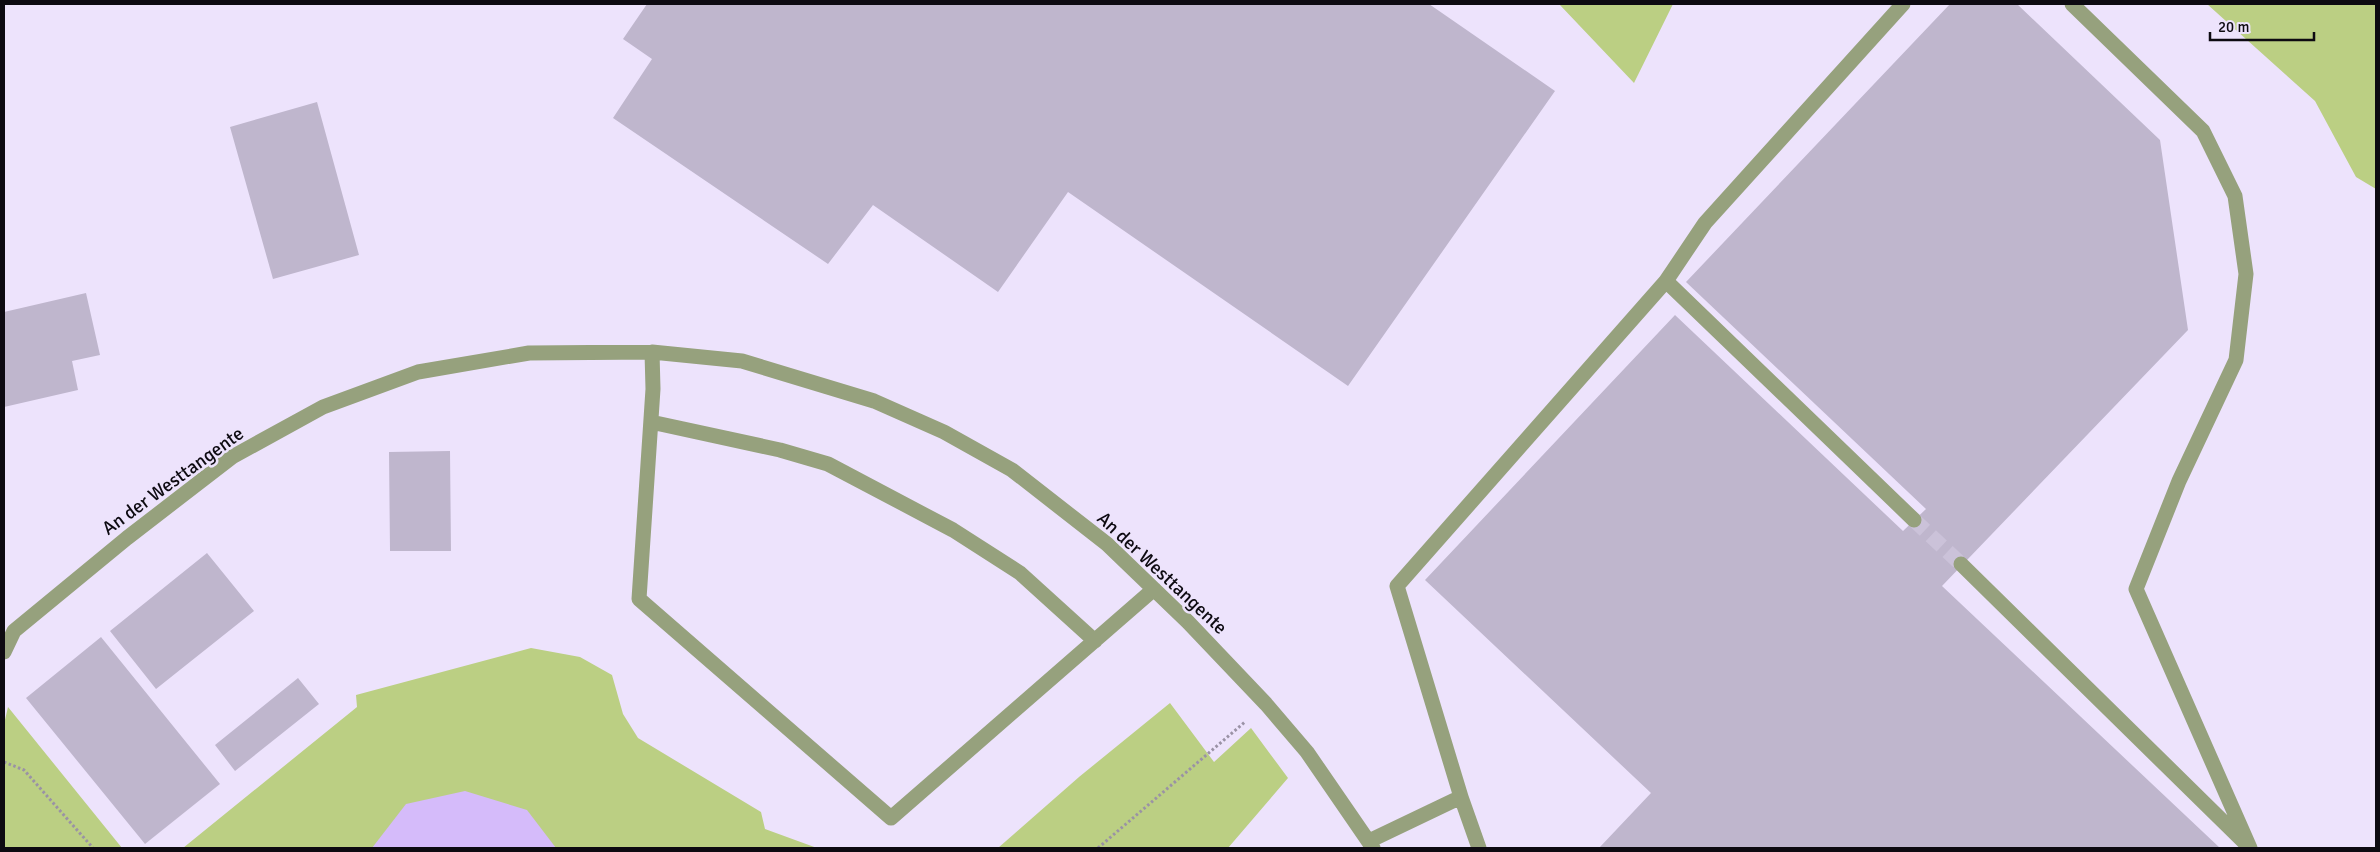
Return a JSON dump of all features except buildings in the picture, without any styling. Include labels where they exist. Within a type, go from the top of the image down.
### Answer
[{"type":"street","points":[[1479,848],[1461,798],[1398,586],[1666,281],[1705,223],[1903,4]]},
{"type":"street","points":[[2072,4],[2203,131],[2235,196],[2246,274],[2236,360],[2179,481],[2136,590],[2250,848]]},
{"type":"street","points":[[1666,281],[1914,520]]},
{"type":"street","points":[[652,352],[651,422],[639,599],[891,818],[1154,589]]},
{"type":"street","name":"An der Westtangente","points":[[4,652],[9,635],[127,538],[232,457],[323,407],[427,370],[529,353],[652,352],[742,361],[874,401],[944,432],[1012,470],[1108,544],[1266,704],[1307,752],[1371,844]]},
{"type":"street","points":[[651,422],[780,450],[828,464],[953,530],[1020,573],[1095,641]]},
{"type":"street","points":[[1962,564],[2250,848]]},
{"type":"street","points":[[1371,844],[1461,798]]},
{"type":"path","points":[[1098,848],[1266,704]]},
{"type":"path","points":[[4,762],[24,770],[93,848]]},
{"type":"green space","points":[[1559,4],[1673,4],[1634,83]]},
{"type":"green space","points":[[2207,4],[2376,4],[2376,189],[2356,177],[2315,101]]},
{"type":"green space","points":[[531,648],[580,657],[612,675],[623,714],[638,738],[761,812],[765,829],[817,848],[183,848],[357,707],[356,695]]},
{"type":"green space","points":[[1170,703],[1214,762],[1251,728],[1288,778],[1228,848],[998,848],[1079,777]]},
{"type":"green space","points":[[8,707],[122,848],[4,848],[4,724]]},
{"type":"shaded area","points":[[465,791],[527,810],[556,848],[372,848],[406,804]]},
{"type":"tunnel","points":[[1914,520],[1961,564]]}]
